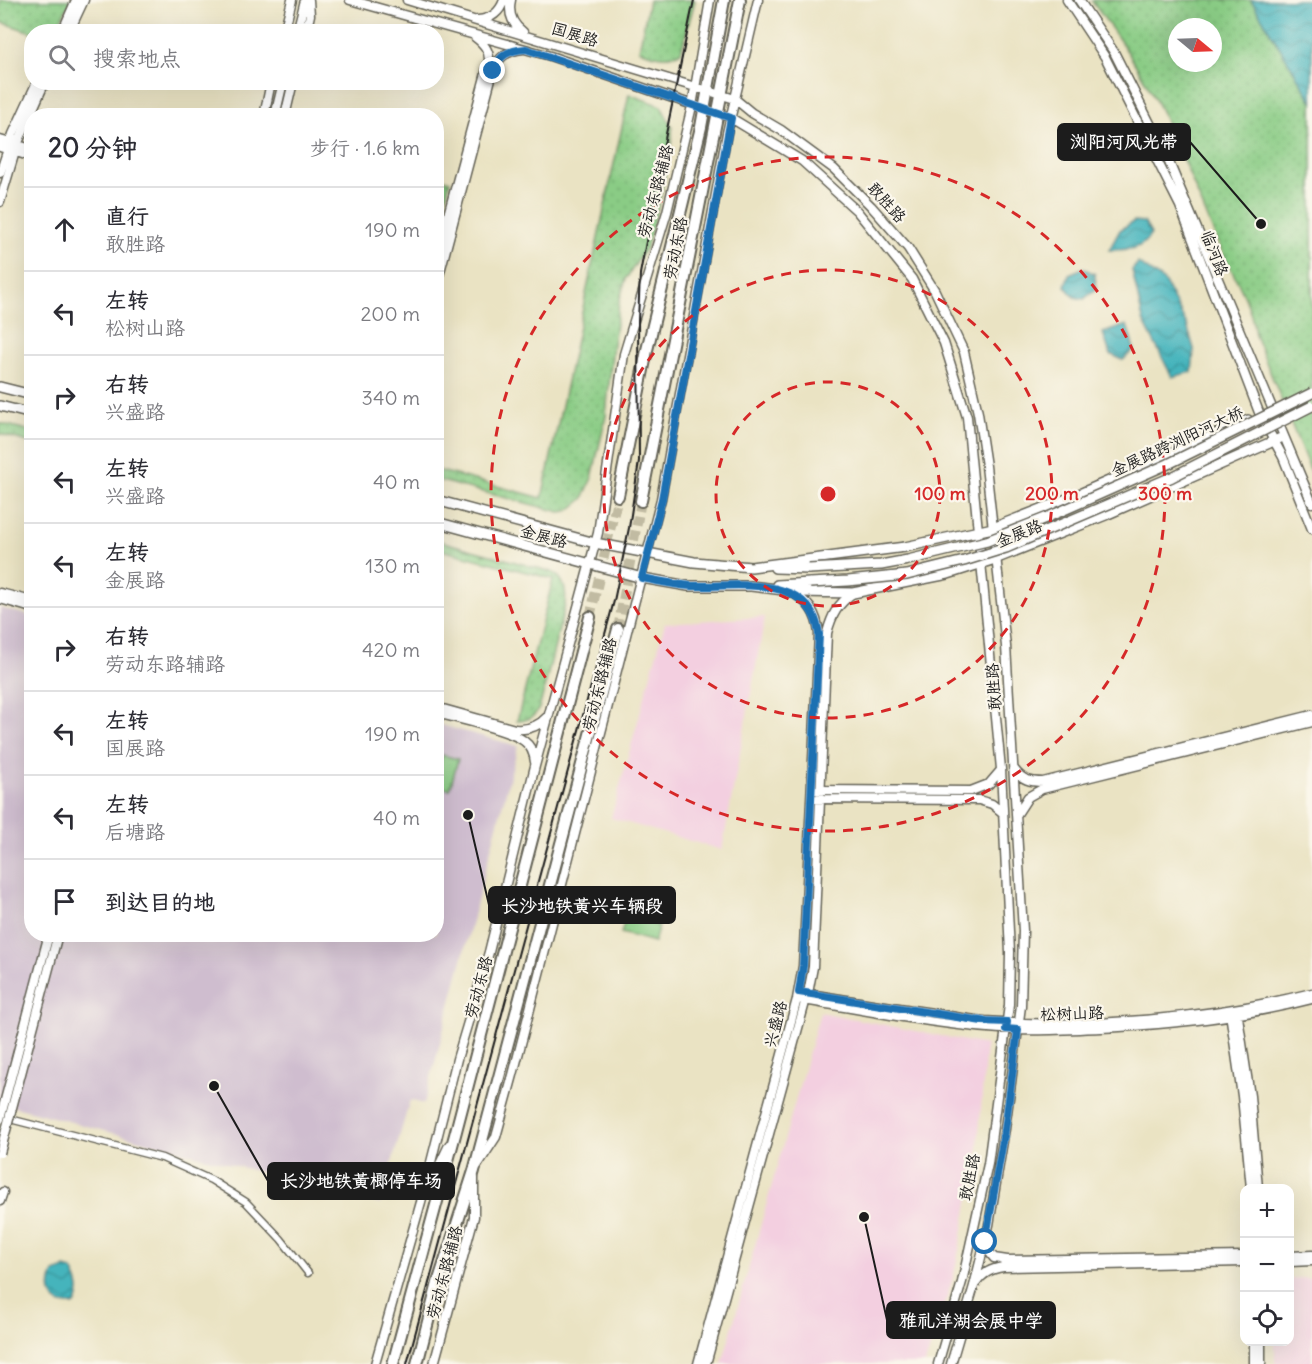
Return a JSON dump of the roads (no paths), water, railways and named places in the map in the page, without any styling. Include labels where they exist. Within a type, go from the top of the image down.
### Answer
[{"type":"highway","name":"劳动东路","points":[[618,496],[646,350],[708,90],[724,0]]},
{"type":"highway","name":"劳动东路","points":[[641,501],[740,0]]},
{"type":"highway","name":"劳动东路","points":[[393,1364],[590,617]]},
{"type":"highway","points":[[417,1364],[438,1283],[474,1171],[618,630]]},
{"type":"main road","points":[[66,24],[76,0]]},
{"type":"main road","points":[[73,24],[84,0]]},
{"type":"main road","points":[[286,24],[292,0]]},
{"type":"main road","points":[[300,24],[307,0]]},
{"type":"main road","points":[[307,0],[310,15],[308,24]]},
{"type":"main road","name":"国展路","points":[[350,0],[438,24]]},
{"type":"main road","name":"国展路","points":[[406,0],[735,99]]},
{"type":"main road","points":[[470,19],[481,20],[492,16],[500,9],[504,0]]},
{"type":"main road","points":[[512,0],[509,10],[511,17],[518,28],[528,36]]},
{"type":"main road","name":"劳动东路辅路","points":[[375,1364],[422,1202],[457,1059],[489,952],[535,766],[595,543],[624,354],[667,212],[692,106],[710,0]]},
{"type":"main road","name":"劳动东路辅路","points":[[434,1364],[474,1216],[474,1171],[496,1137],[662,499],[731,118],[758,0]]},
{"type":"main road","name":"临河路","points":[[1067,0],[1105,57],[1180,206],[1260,415],[1283,458],[1312,529]]},
{"type":"main road","name":"临河路","points":[[1079,0],[1114,52],[1166,155],[1283,437],[1293,453],[1312,503]]},
{"type":"main road","name":"国展路","points":[[444,26],[526,49],[731,118]]},
{"type":"main road","points":[[444,229],[489,55],[484,45],[467,32]]},
{"type":"main road","points":[[444,252],[496,64],[505,53],[526,49]]},
{"type":"main road","points":[[26,108],[34,90]]},
{"type":"main road","points":[[31,108],[41,90]]},
{"type":"main road","points":[[265,108],[269,90]]},
{"type":"main road","points":[[277,108],[282,90]]},
{"type":"main road","points":[[287,108],[291,90]]},
{"type":"main road","points":[[262,108],[268,94]]},
{"type":"main road","name":"敢胜路","points":[[735,99],[752,114],[809,149],[855,189],[908,248],[935,291],[964,352],[978,413],[1006,646],[1023,931],[1018,1026],[1005,1130],[985,1242],[951,1364]]},
{"type":"main road","points":[[0,173],[24,113]]},
{"type":"main road","name":"敢胜路","points":[[731,118],[802,161],[857,211],[912,279],[944,343],[967,417],[1001,769],[1010,952],[1006,1026],[988,1164],[962,1282],[938,1364]]},
{"type":"main road","points":[[0,202],[10,147],[24,121]]},
{"type":"main road","points":[[0,140],[24,153]]},
{"type":"main road","points":[[0,387],[24,393]]},
{"type":"main road","name":"金展路跨浏阳河大桥","points":[[809,569],[899,562],[987,541],[1032,524],[1168,464],[1312,393]]},
{"type":"main road","points":[[0,406],[24,412]]},
{"type":"main road","name":"金展路跨浏阳河大桥","points":[[810,583],[907,575],[1006,548],[1172,477],[1312,406]]},
{"type":"main road","name":"金展路","points":[[751,567],[905,547],[993,528],[1077,495],[1272,408]]},
{"type":"main road","name":"金展路","points":[[751,586],[853,593],[938,576],[995,559],[1108,514],[1283,437]]},
{"type":"main road","name":"金展路","points":[[444,502],[595,543],[648,554],[694,562],[809,569]]},
{"type":"main road","name":"金展路","points":[[444,524],[642,578],[688,586],[810,583]]},
{"type":"main road","name":"兴盛路","points":[[786,590],[797,595],[811,608],[819,634],[816,795]]},
{"type":"main road","points":[[0,593],[24,599]]},
{"type":"main road","name":"兴盛路","points":[[706,1364],[802,996],[827,633],[834,612],[853,593]]},
{"type":"main road","points":[[0,599],[24,606]]},
{"type":"main road","points":[[444,708],[522,729],[538,724],[549,714]]},
{"type":"main road","points":[[444,715],[514,735],[528,745],[535,758],[535,766]]},
{"type":"main road","points":[[1014,769],[1027,781],[1043,782],[1312,715]]},
{"type":"main road","points":[[1017,814],[1028,797],[1042,789],[1312,722]]},
{"type":"main road","points":[[816,795],[971,791],[989,784],[1001,769]]},
{"type":"main road","points":[[816,795],[979,800],[992,804],[1003,813]]},
{"type":"main road","points":[[0,1118],[47,942]]},
{"type":"main road","points":[[0,1153],[56,942]]},
{"type":"main road","name":"松树山路","points":[[1234,1012],[1312,993]]},
{"type":"main road","name":"兴盛路","points":[[698,1364],[802,996]]},
{"type":"main road","name":"松树山路","points":[[802,996],[1006,1026],[1131,1026],[1234,1012],[1275,1009],[1312,999]]},
{"type":"main road","points":[[1234,1012],[1251,1184]]},
{"type":"main road","points":[[1234,1012],[1250,1096],[1258,1184]]},
{"type":"main road","points":[[422,1202],[456,1131]]},
{"type":"main road","points":[[985,1242],[986,1248],[994,1258],[1007,1260],[1240,1256]]},
{"type":"main road","points":[[1294,1256],[1312,1255]]},
{"type":"main road","points":[[1294,1262],[1312,1261]]},
{"type":"main road","points":[[974,1286],[982,1275],[995,1268],[1003,1267],[1240,1262]]},
{"type":"main road","points":[[1254,1346],[1254,1364]]},
{"type":"main road","points":[[1261,1346],[1261,1364]]},
{"type":"street","points":[[0,1118],[162,1158],[211,1180],[246,1202],[281,1239],[308,1273]]},
{"type":"water","points":[[1251,0],[1312,0],[1312,101]]},
{"type":"water","points":[[1134,221],[1144,222],[1151,234],[1147,240],[1138,247],[1109,250],[1120,230]]},
{"type":"water","points":[[1138,263],[1164,281],[1187,325],[1194,349],[1192,372],[1172,377],[1143,320],[1132,270]]},
{"type":"water","points":[[1083,268],[1095,274],[1096,289],[1084,299],[1074,297],[1065,286],[1069,274]]},
{"type":"water","points":[[1127,325],[1134,349],[1123,360],[1110,354],[1103,333]]},
{"type":"water","points":[[65,1268],[72,1270],[78,1283],[79,1292],[75,1305],[60,1304],[52,1297],[51,1286],[54,1272]]},
{"type":"tunnel","points":[[590,617],[618,496]]},
{"type":"tunnel","points":[[618,629],[641,501]]},
{"type":"railway","points":[[407,1364],[614,601],[629,528],[639,461],[640,274],[694,0]]},
{"type":"place","name":"浏阳河风光带","points":[[1261,224]]},
{"type":"place","name":"长沙地铁黄兴车辆段","points":[[468,815]]},
{"type":"place","name":"长沙地铁黄榔停车场","points":[[214,1086]]},
{"type":"place","name":"雅礼洋湖会展中学","points":[[864,1217]]}]
